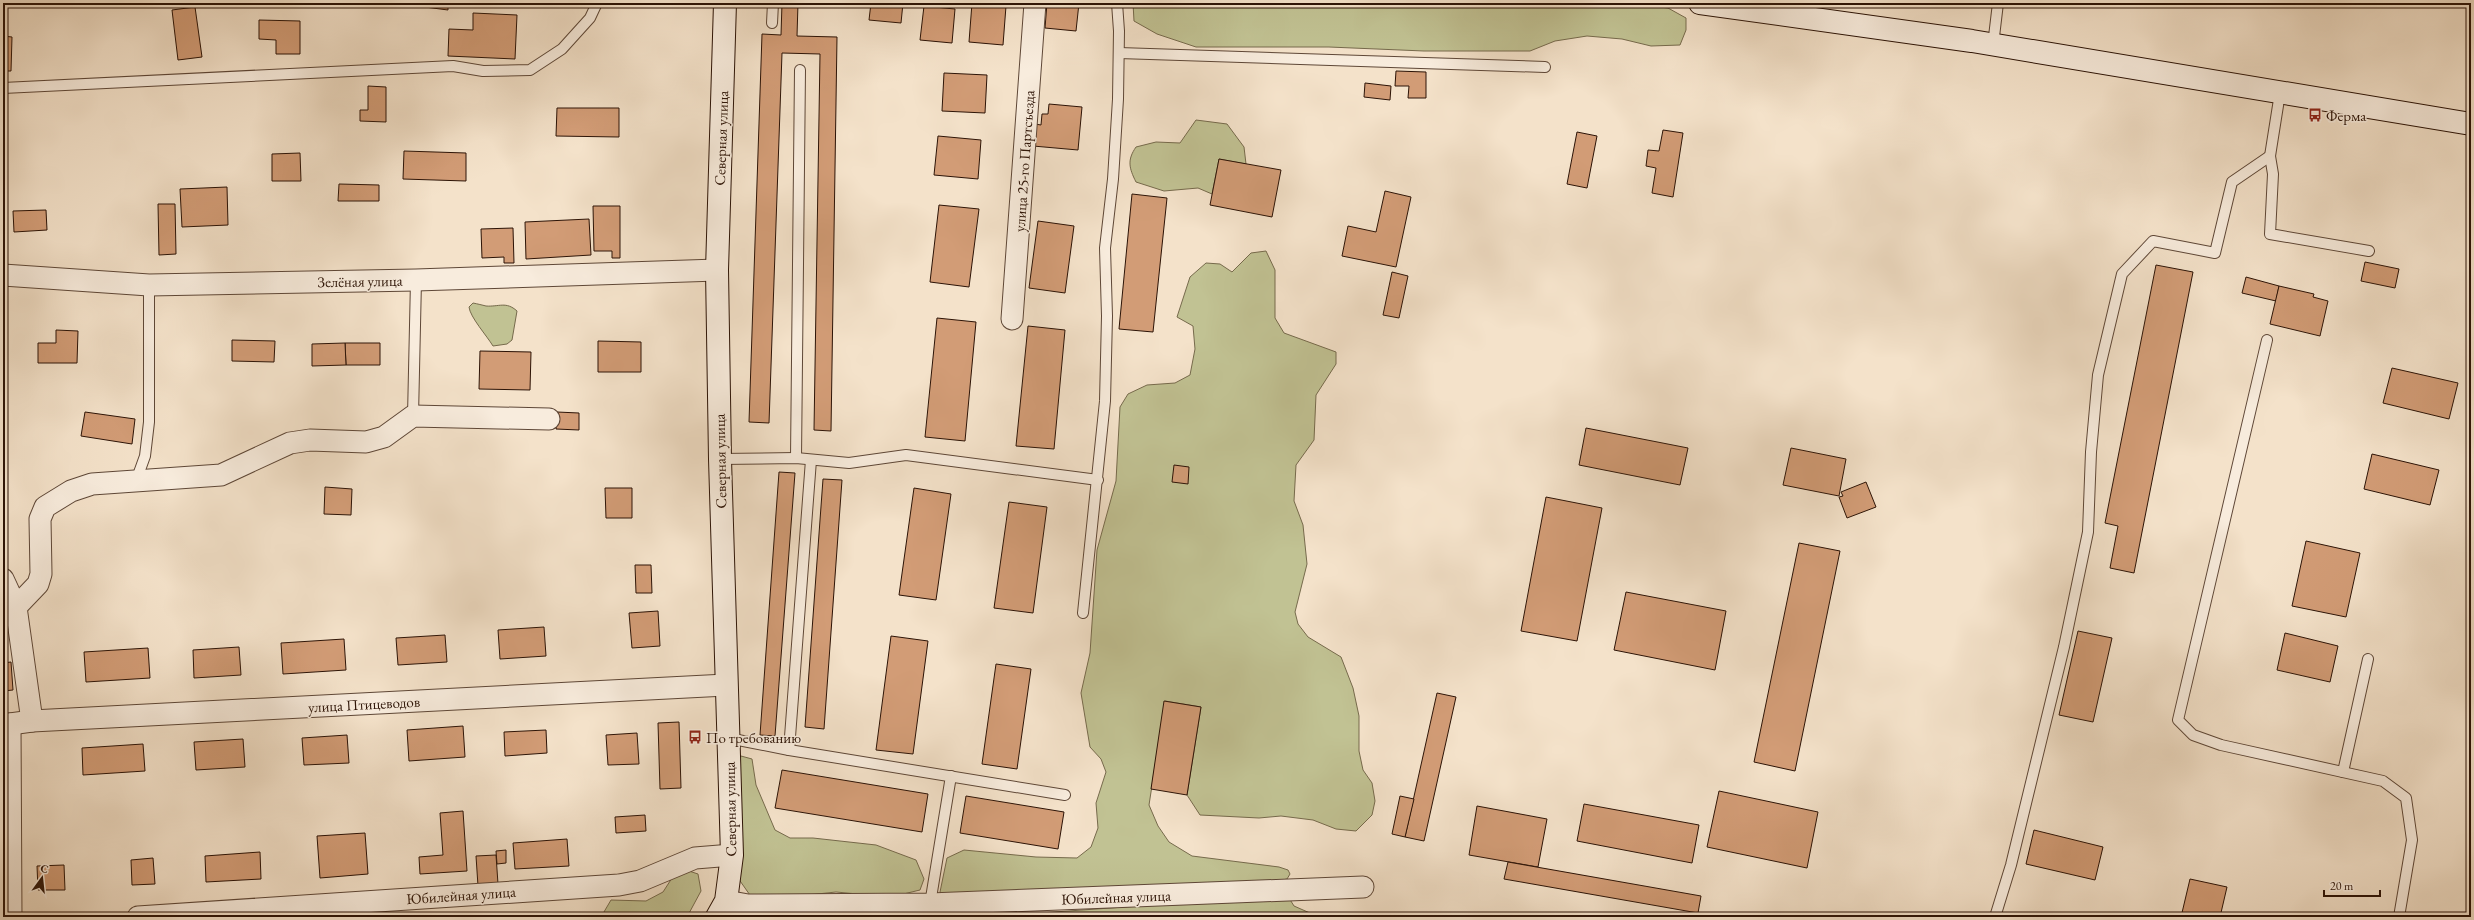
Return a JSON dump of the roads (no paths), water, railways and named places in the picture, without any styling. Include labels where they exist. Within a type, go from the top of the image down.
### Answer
[{"type":"street","name":"Северная улица","points":[[721,909],[732,855],[720,459],[717,270],[725,3]]},
{"type":"street","name":"улица 25-го Партсъезда","points":[[1012,319],[1035,3]]},
{"type":"street","points":[[1700,3],[1993,45],[2471,124]]},
{"type":"street","name":"Зелёная улица","points":[[3,275],[149,285],[416,280],[717,270]]},
{"type":"street","points":[[16,607],[38,584],[41,574],[40,519],[44,507],[72,491],[92,484],[221,475],[290,443],[310,440],[366,442],[384,437],[413,416],[549,419]]},
{"type":"street","points":[[3,579],[16,607],[32,721]]},
{"type":"street","name":"улица Птицеводов","points":[[6,724],[32,721],[726,685]]},
{"type":"street","points":[[6,724],[11,917]]},
{"type":"street","name":"Юбилейная улица","points":[[138,917],[619,885],[640,881],[695,858],[732,855]]},
{"type":"street","name":"Юбилейная улица","points":[[721,909],[748,905],[930,904],[1364,887]]},
{"type":"lane","points":[[3,88],[453,66],[482,71],[530,70],[562,49],[590,18],[597,3]]},
{"type":"lane","points":[[772,23],[773,3]]},
{"type":"lane","points":[[1083,612],[1098,480],[1105,401],[1107,316],[1105,248],[1113,179],[1119,53],[1117,3]]},
{"type":"lane","points":[[1993,45],[1998,3]]},
{"type":"lane","points":[[1119,53],[1545,67]]},
{"type":"lane","points":[[796,458],[800,70]]},
{"type":"lane","points":[[2280,93],[2270,156],[2273,174],[2270,234],[2369,251]]},
{"type":"lane","points":[[1995,917],[2016,843],[2064,647],[2088,532],[2091,452],[2098,375],[2122,274],[2153,241],[2215,253],[2232,182],[2270,156]]},
{"type":"lane","points":[[413,416],[416,280]]},
{"type":"lane","points":[[136,481],[145,456],[149,422],[149,285]]},
{"type":"lane","points":[[2267,340],[2178,720],[2193,735],[2221,745],[2383,781],[2406,798],[2412,840],[2399,917]]},
{"type":"lane","points":[[720,459],[796,458],[849,463],[906,455],[1098,480]]},
{"type":"lane","points":[[789,750],[811,460]]},
{"type":"lane","points":[[2343,772],[2368,660]]},
{"type":"lane","points":[[728,738],[789,750],[1065,795]]},
{"type":"lane","points":[[930,904],[951,776]]},
{"type":"place","name":"Ферма","points":[[2315,115]]},
{"type":"place","name":"По требованию","points":[[695,737]]}]
